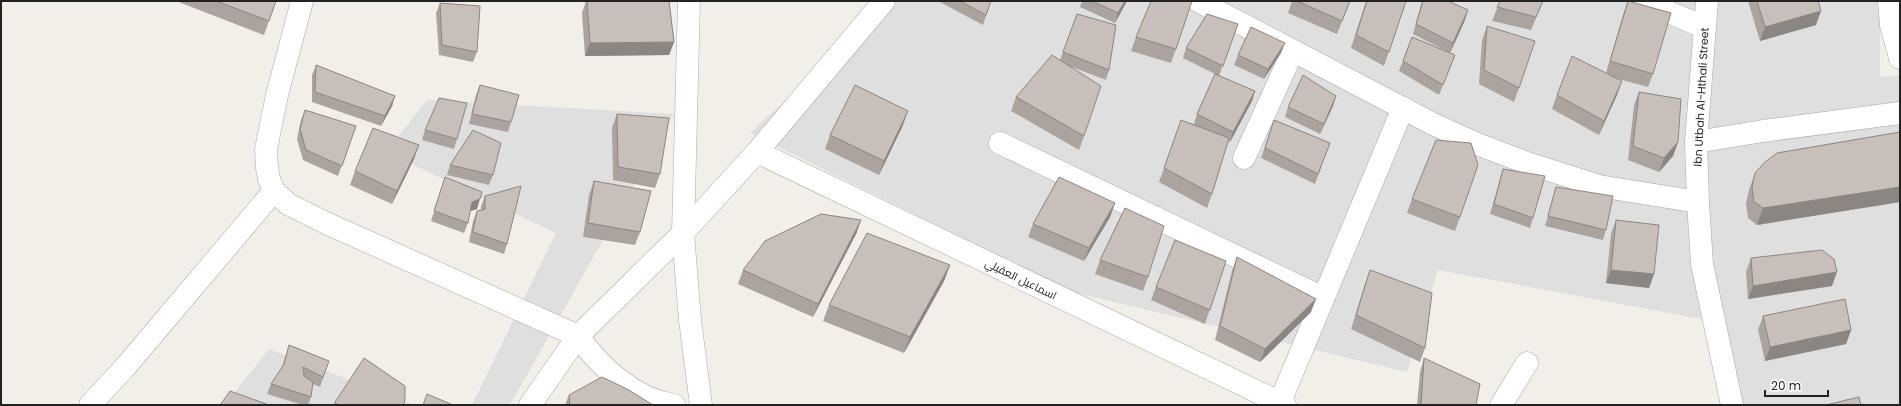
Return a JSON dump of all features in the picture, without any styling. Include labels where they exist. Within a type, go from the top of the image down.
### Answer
[{"type":"street","points":[[302,1],[277,95],[266,149],[269,180],[274,191],[288,204],[326,223],[578,336],[599,363],[618,379],[651,399],[674,405]]},
{"type":"street","points":[[689,1],[683,233],[690,320],[701,405]]},
{"type":"street","points":[[530,405],[578,336],[683,233],[757,152],[884,1]]},
{"type":"street","points":[[1198,1],[1433,124],[1477,144],[1599,186],[1698,202]]},
{"type":"street","points":[[1642,1],[1704,27]]},
{"type":"street","name":"Ibn Utbah Al-Hthali Street","points":[[1707,1],[1696,142],[1698,202],[1702,264],[1732,405]]},
{"type":"street","points":[[1888,1],[1891,25],[1900,58]]},
{"type":"street","points":[[1244,158],[1293,51]]},
{"type":"street","points":[[1282,404],[1324,298],[1403,108]]},
{"type":"street","points":[[1696,142],[1763,131],[1900,113]]},
{"type":"street","points":[[1000,143],[1324,298]]},
{"type":"street","name":"اسماعيل العقيلي","points":[[757,152],[1282,404]]},
{"type":"street","points":[[90,405],[127,365],[274,191]]},
{"type":"street","points":[[1501,405],[1527,363]]},
{"type":"shaded area","points":[[895,1],[1880,1],[1880,77],[1900,75],[1900,405],[1720,405],[1707,320],[1438,270],[1407,372],[1072,292],[750,133]]},
{"type":"shaded area","points":[[427,100],[674,114],[510,405],[472,405],[556,233],[386,152]]},
{"type":"shaded area","points":[[269,349],[415,405],[225,405]]},
{"type":"building","points":[[216,1],[276,1],[269,21]]},
{"type":"building","points":[[587,1],[669,1],[674,42],[590,43]]},
{"type":"building","points":[[960,1],[991,1],[986,15]]},
{"type":"building","points":[[1092,1],[1125,1],[1118,13]]},
{"type":"building","points":[[1151,1],[1192,1],[1176,49],[1136,37]]},
{"type":"building","points":[[1297,1],[1350,1],[1342,21]]},
{"type":"building","points":[[1367,1],[1406,1],[1389,52],[1356,35]]},
{"type":"building","points":[[1423,1],[1448,1],[1468,10],[1453,43],[1416,24]]},
{"type":"building","points":[[1500,1],[1543,1],[1536,17],[1497,7]]},
{"type":"building","points":[[1628,1],[1671,13],[1653,74],[1610,61]]},
{"type":"building","points":[[1757,1],[1818,1],[1821,11],[1765,27]]},
{"type":"building","points":[[440,3],[480,6],[477,52],[442,45]]},
{"type":"building","points":[[1077,14],[1116,25],[1109,70],[1063,52]]},
{"type":"building","points":[[1207,14],[1238,24],[1223,66],[1186,48]]},
{"type":"building","points":[[1487,26],[1535,41],[1519,88],[1484,70]]},
{"type":"building","points":[[1251,27],[1285,43],[1268,69],[1238,55]]},
{"type":"building","points":[[1412,37],[1455,55],[1443,85],[1403,61]]},
{"type":"building","points":[[1052,55],[1101,86],[1084,136],[1016,97]]},
{"type":"building","points":[[1572,56],[1622,81],[1604,121],[1557,95]]},
{"type":"building","points":[[316,65],[395,96],[385,116],[315,92]]},
{"type":"building","points":[[1215,74],[1255,91],[1233,132],[1197,114]]},
{"type":"building","points":[[1303,75],[1336,96],[1324,124],[1288,107]]},
{"type":"building","points":[[480,85],[519,95],[511,122],[472,114]]},
{"type":"building","points":[[855,85],[908,111],[884,161],[830,135]]},
{"type":"building","points":[[1639,92],[1681,99],[1678,142],[1664,158],[1633,146]]},
{"type":"building","points":[[439,98],[467,103],[457,139],[425,130]]},
{"type":"building","points":[[305,110],[356,126],[342,166],[306,150],[300,129]]},
{"type":"building","points":[[617,114],[669,118],[660,174],[618,167]]},
{"type":"building","points":[[1181,120],[1229,138],[1212,194],[1164,168]]},
{"type":"building","points":[[1274,120],[1330,143],[1318,174],[1265,148]]},
{"type":"building","points":[[373,128],[419,145],[397,191],[355,171]]},
{"type":"building","points":[[473,130],[501,143],[493,175],[450,165]]},
{"type":"building","points":[[1900,132],[1900,187],[1763,208],[1754,202],[1752,187],[1755,173],[1765,162],[1777,153]]},
{"type":"building","points":[[1436,140],[1471,143],[1478,165],[1460,217],[1412,199]]},
{"type":"building","points":[[1503,169],[1545,176],[1533,218],[1494,204]]},
{"type":"building","points":[[445,177],[482,192],[480,199],[472,202],[468,223],[434,211]]},
{"type":"building","points":[[1059,177],[1115,203],[1089,248],[1033,224]]},
{"type":"building","points":[[594,181],[651,191],[640,232],[588,223]]},
{"type":"building","points":[[521,186],[507,244],[473,232],[477,211],[485,209],[485,196]]},
{"type":"building","points":[[1556,187],[1613,196],[1606,230],[1548,216]]},
{"type":"building","points":[[1125,208],[1164,226],[1148,277],[1100,260]]},
{"type":"building","points":[[821,214],[861,220],[818,304],[743,270],[765,241]]},
{"type":"building","points":[[1616,220],[1659,225],[1654,274],[1611,270]]},
{"type":"building","points":[[867,233],[950,265],[910,337],[829,305]]},
{"type":"building","points":[[1175,240],[1226,261],[1210,310],[1156,287]]},
{"type":"building","points":[[1822,250],[1834,259],[1837,272],[1753,286],[1751,258]]},
{"type":"building","points":[[1237,257],[1316,299],[1265,349],[1220,326]]},
{"type":"building","points":[[1370,270],[1432,293],[1425,348],[1356,315]]},
{"type":"building","points":[[1845,299],[1851,330],[1770,347],[1763,316]]},
{"type":"building","points":[[289,345],[329,361],[323,377],[303,367],[304,376],[313,382],[311,397],[271,384],[284,364]]},
{"type":"building","points":[[364,358],[405,386],[405,400],[403,405],[337,405],[335,402]]},
{"type":"building","points":[[1424,358],[1480,384],[1476,405],[1421,405]]},
{"type":"building","points":[[602,377],[627,389],[653,405],[570,405],[569,395]]},
{"type":"building","points":[[230,391],[269,405],[220,405]]},
{"type":"building","points":[[427,394],[453,405],[423,405]]},
{"type":"building","points":[[1859,397],[1861,405],[1826,405]]}]
